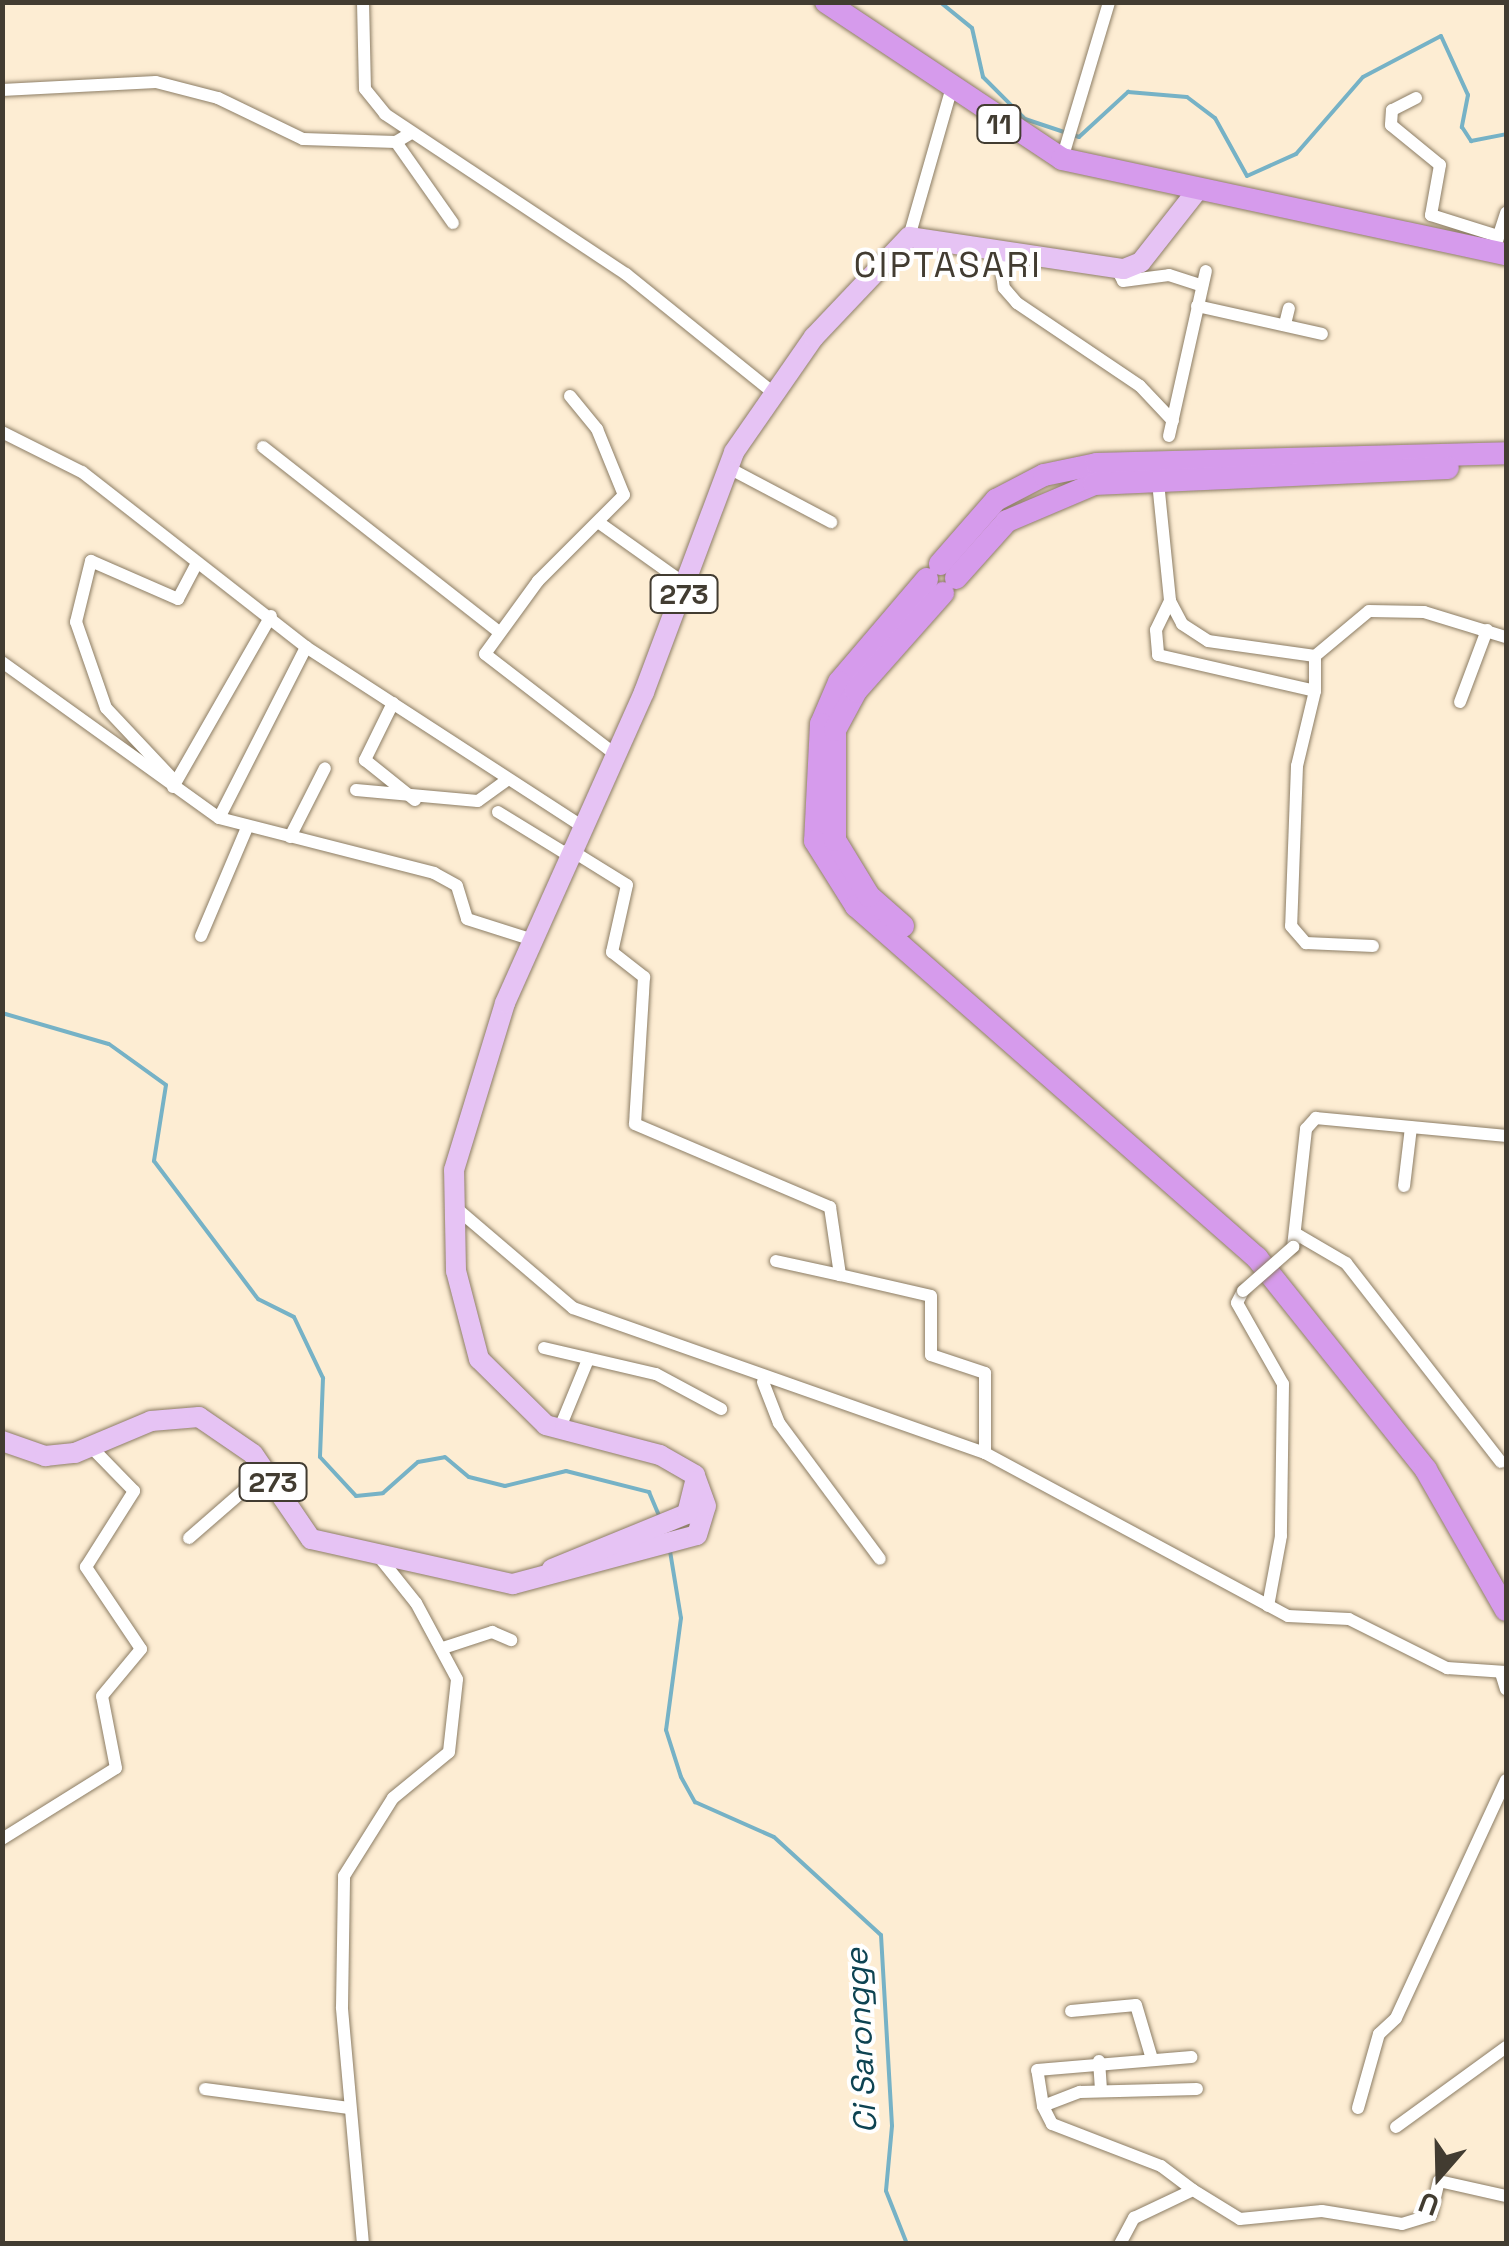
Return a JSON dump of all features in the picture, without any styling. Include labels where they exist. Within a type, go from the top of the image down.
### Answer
[{"type":"highway","name":"11","points":[[826,2],[952,91],[1196,192],[1499,247]]},
{"type":"highway","points":[[1506,453],[1097,464],[1044,475],[996,500],[942,579],[856,691],[835,730],[835,840],[868,896],[1200,1186],[1319,1310],[1427,1452],[1506,1589]]},
{"type":"highway","points":[[1506,468],[1094,484],[1008,521],[942,579],[839,682],[818,744],[814,840],[856,906],[1257,1258],[1426,1470],[1506,1610]]},
{"type":"main road","points":[[908,237],[1117,269],[1140,262],[1196,192]]},
{"type":"main road","name":"273","points":[[2,1441],[45,1456],[93,1448],[184,1414],[227,1429],[266,1471],[304,1534],[513,1584],[670,1549],[705,1516],[695,1475],[660,1455],[559,1430],[509,1398],[479,1360],[458,1282],[454,1206],[460,1137],[530,939],[566,850],[616,755],[688,586],[727,467],[770,390],[908,237]]},
{"type":"main road","name":"273","points":[[545,1579],[694,1505],[695,1475]]},
{"type":"street","points":[[363,2],[365,90],[411,133],[626,274],[770,390]]},
{"type":"street","points":[[1068,142],[1109,2]]},
{"type":"street","points":[[2,90],[156,82],[218,98],[303,139],[396,142],[411,133]]},
{"type":"street","points":[[908,237],[952,91]]},
{"type":"street","points":[[1416,98],[1392,110],[1392,125],[1440,165],[1431,215],[1499,247],[1506,213]]},
{"type":"street","points":[[396,142],[454,223]]},
{"type":"street","points":[[998,250],[1004,288],[1017,304],[1140,386],[1172,421]]},
{"type":"street","points":[[1117,269],[1123,280],[1168,274],[1204,278],[1169,436]]},
{"type":"street","points":[[1197,306],[1322,334]]},
{"type":"street","points":[[1286,324],[1289,308]]},
{"type":"street","points":[[570,396],[624,488],[601,524],[498,632],[486,655],[616,755]]},
{"type":"street","points":[[2,432],[82,472],[306,646],[579,824]]},
{"type":"street","points":[[263,446],[498,632]]},
{"type":"street","points":[[727,467],[831,522]]},
{"type":"street","points":[[1159,492],[1170,601],[1182,624],[1208,640],[1315,656],[1369,611],[1424,612],[1506,637]]},
{"type":"street","points":[[601,524],[688,586]]},
{"type":"street","points":[[198,563],[178,599],[96,562],[83,572],[82,648],[106,708],[155,766],[219,818],[246,830],[434,873],[457,886],[467,918],[530,939]]},
{"type":"street","points":[[1170,601],[1156,630],[1158,655],[1315,691]]},
{"type":"street","points":[[175,785],[271,616]]},
{"type":"street","points":[[1460,702],[1487,630]]},
{"type":"street","points":[[219,818],[306,646]]},
{"type":"street","points":[[1315,656],[1315,691],[1297,766],[1290,926],[1306,943],[1372,946]]},
{"type":"street","points":[[2,662],[136,767],[175,785]]},
{"type":"street","points":[[392,703],[366,760],[414,800]]},
{"type":"street","points":[[136,767],[155,766]]},
{"type":"street","points":[[290,837],[325,768]]},
{"type":"street","points":[[356,790],[414,800],[478,802],[507,780]]},
{"type":"street","points":[[498,812],[627,886],[612,952],[644,977],[635,1124],[830,1207],[840,1275]]},
{"type":"street","points":[[201,936],[246,830]]},
{"type":"street","points":[[1268,1606],[1281,1536],[1284,1384],[1236,1304],[1243,1291],[1296,1241],[1309,1122],[1324,1116],[1506,1136]]},
{"type":"street","points":[[1404,1186],[1410,1128]]},
{"type":"street","points":[[454,1206],[532,1282],[574,1308],[763,1382],[985,1453],[1268,1606],[1349,1619],[1447,1668],[1504,1672],[1506,1689]]},
{"type":"street","points":[[1296,1241],[1346,1264],[1501,1462]]},
{"type":"street","points":[[776,1261],[931,1296],[932,1354],[985,1372],[985,1453]]},
{"type":"street","points":[[544,1348],[586,1362],[676,1381],[721,1410]]},
{"type":"street","points":[[559,1430],[586,1362]]},
{"type":"street","points":[[763,1382],[779,1423],[880,1559]]},
{"type":"street","points":[[2,1838],[116,1768],[102,1696],[141,1649],[86,1566],[134,1491],[93,1448]]},
{"type":"street","points":[[189,1538],[266,1471]]},
{"type":"street","points":[[363,2244],[349,2108],[344,1876],[393,1798],[449,1752],[457,1679],[443,1648],[374,1551]]},
{"type":"street","points":[[443,1648],[492,1632],[511,1640]]},
{"type":"street","points":[[1358,2108],[1380,2034],[1396,2018],[1506,1780]]},
{"type":"street","points":[[1070,2011],[1136,2005],[1152,2059]]},
{"type":"street","points":[[1396,2127],[1506,2046]]},
{"type":"street","points":[[1191,2058],[1099,2061],[1036,2070],[1052,2124],[1161,2166],[1240,2219],[1322,2212],[1402,2224],[1431,2215],[1440,2182],[1506,2196]]},
{"type":"street","points":[[1099,2061],[1101,2092]]},
{"type":"street","points":[[205,2089],[349,2108]]},
{"type":"street","points":[[1044,2106],[1101,2092],[1197,2089]]},
{"type":"street","points":[[1120,2244],[1134,2218],[1193,2190]]},
{"type":"waterway","points":[[940,2],[972,28],[983,77],[1025,119],[1079,137],[1128,92],[1187,97],[1215,118],[1247,176],[1296,154],[1363,77],[1441,36],[1468,95],[1462,127],[1471,141],[1506,134]]},
{"type":"waterway","name":"Ci Sarongge","points":[[2,1013],[109,1044],[166,1085],[154,1161],[258,1299],[294,1317],[323,1378],[320,1457],[356,1496],[383,1493],[418,1462],[445,1457],[469,1477],[505,1486],[566,1471],[649,1492],[660,1518]]},
{"type":"waterway","name":"Ci Sarongge","points":[[670,1551],[681,1618],[666,1730],[681,1777],[695,1802],[774,1837],[881,1935],[892,2126],[886,2191],[907,2244]]},
{"type":"district","name":"CIPTASARI","points":[[948,265]]}]
